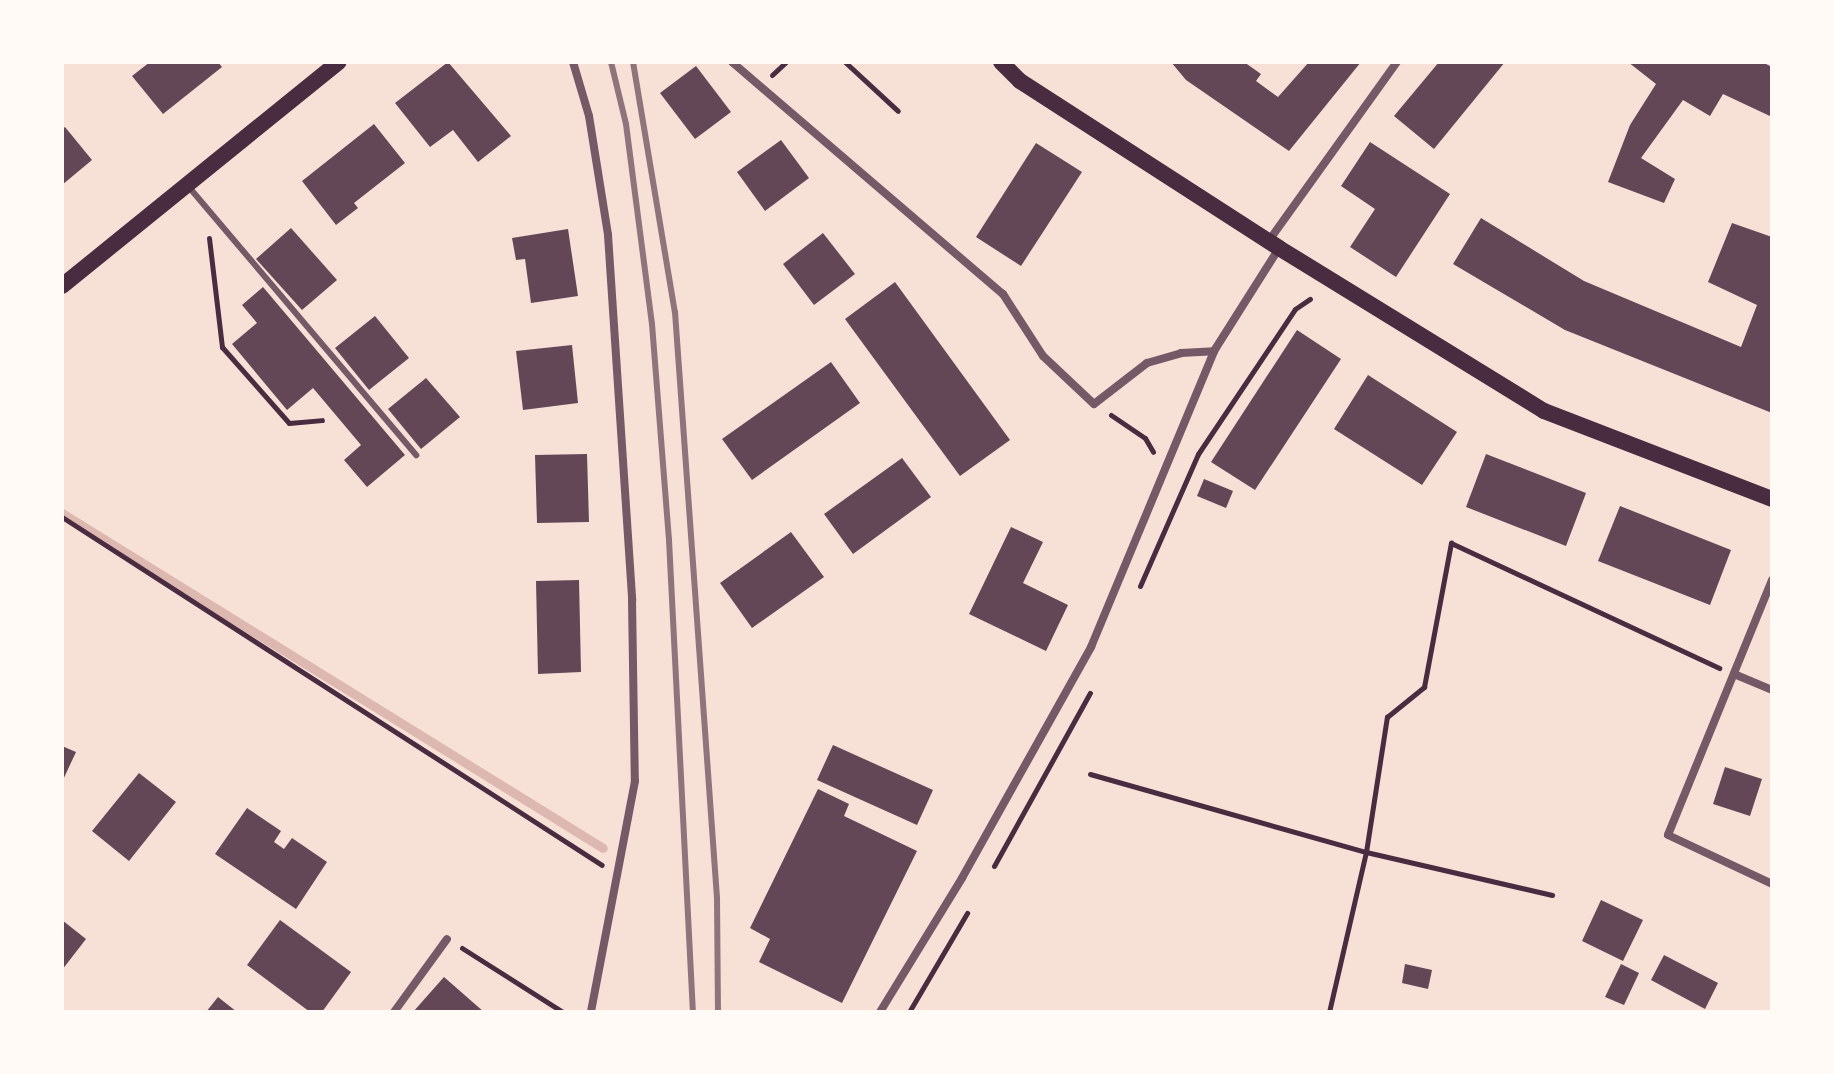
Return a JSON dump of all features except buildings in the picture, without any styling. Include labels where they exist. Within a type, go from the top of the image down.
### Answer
[{"type":"main road","points":[[62,286],[339,62]]},
{"type":"main road","points":[[1001,62],[1020,81],[1274,245],[1544,411],[1772,499]]},
{"type":"street","points":[[573,62],[589,116],[608,235],[631,585],[635,781],[591,1012]]},
{"type":"street","points":[[732,62],[1003,294],[1043,356],[1094,404],[1147,363],[1181,353],[1214,351]]},
{"type":"street","points":[[880,1012],[962,878],[1091,647],[1214,351],[1274,245],[1397,62]]},
{"type":"street","points":[[1772,580],[1668,835],[1772,884]]},
{"type":"street","points":[[1734,674],[1772,690]]},
{"type":"street","points":[[394,1012],[447,939]]},
{"type":"lane","points":[[187,185],[416,455]]},
{"type":"path","points":[[845,62],[898,111]]},
{"type":"path","points":[[205,206],[222,347],[289,423],[322,420]]},
{"type":"path","points":[[1136,597],[1198,454],[1295,309],[1310,299]]},
{"type":"path","points":[[1094,404],[1145,438],[1154,453]]},
{"type":"path","points":[[1148,468],[1159,441]]},
{"type":"path","points":[[62,517],[619,877]]},
{"type":"path","points":[[1329,1012],[1366,852],[1387,717],[1424,687],[1451,543],[1734,674]]},
{"type":"path","points":[[1069,737],[1096,681]]},
{"type":"path","points":[[1090,774],[1366,852],[1552,895]]},
{"type":"path","points":[[447,939],[563,1012]]},
{"type":"waterway","points":[[62,513],[603,848]]},
{"type":"railway","points":[[611,62],[626,124],[652,324],[669,540],[693,1012]]},
{"type":"railway","points":[[633,62],[675,312],[717,898],[718,1012]]}]
